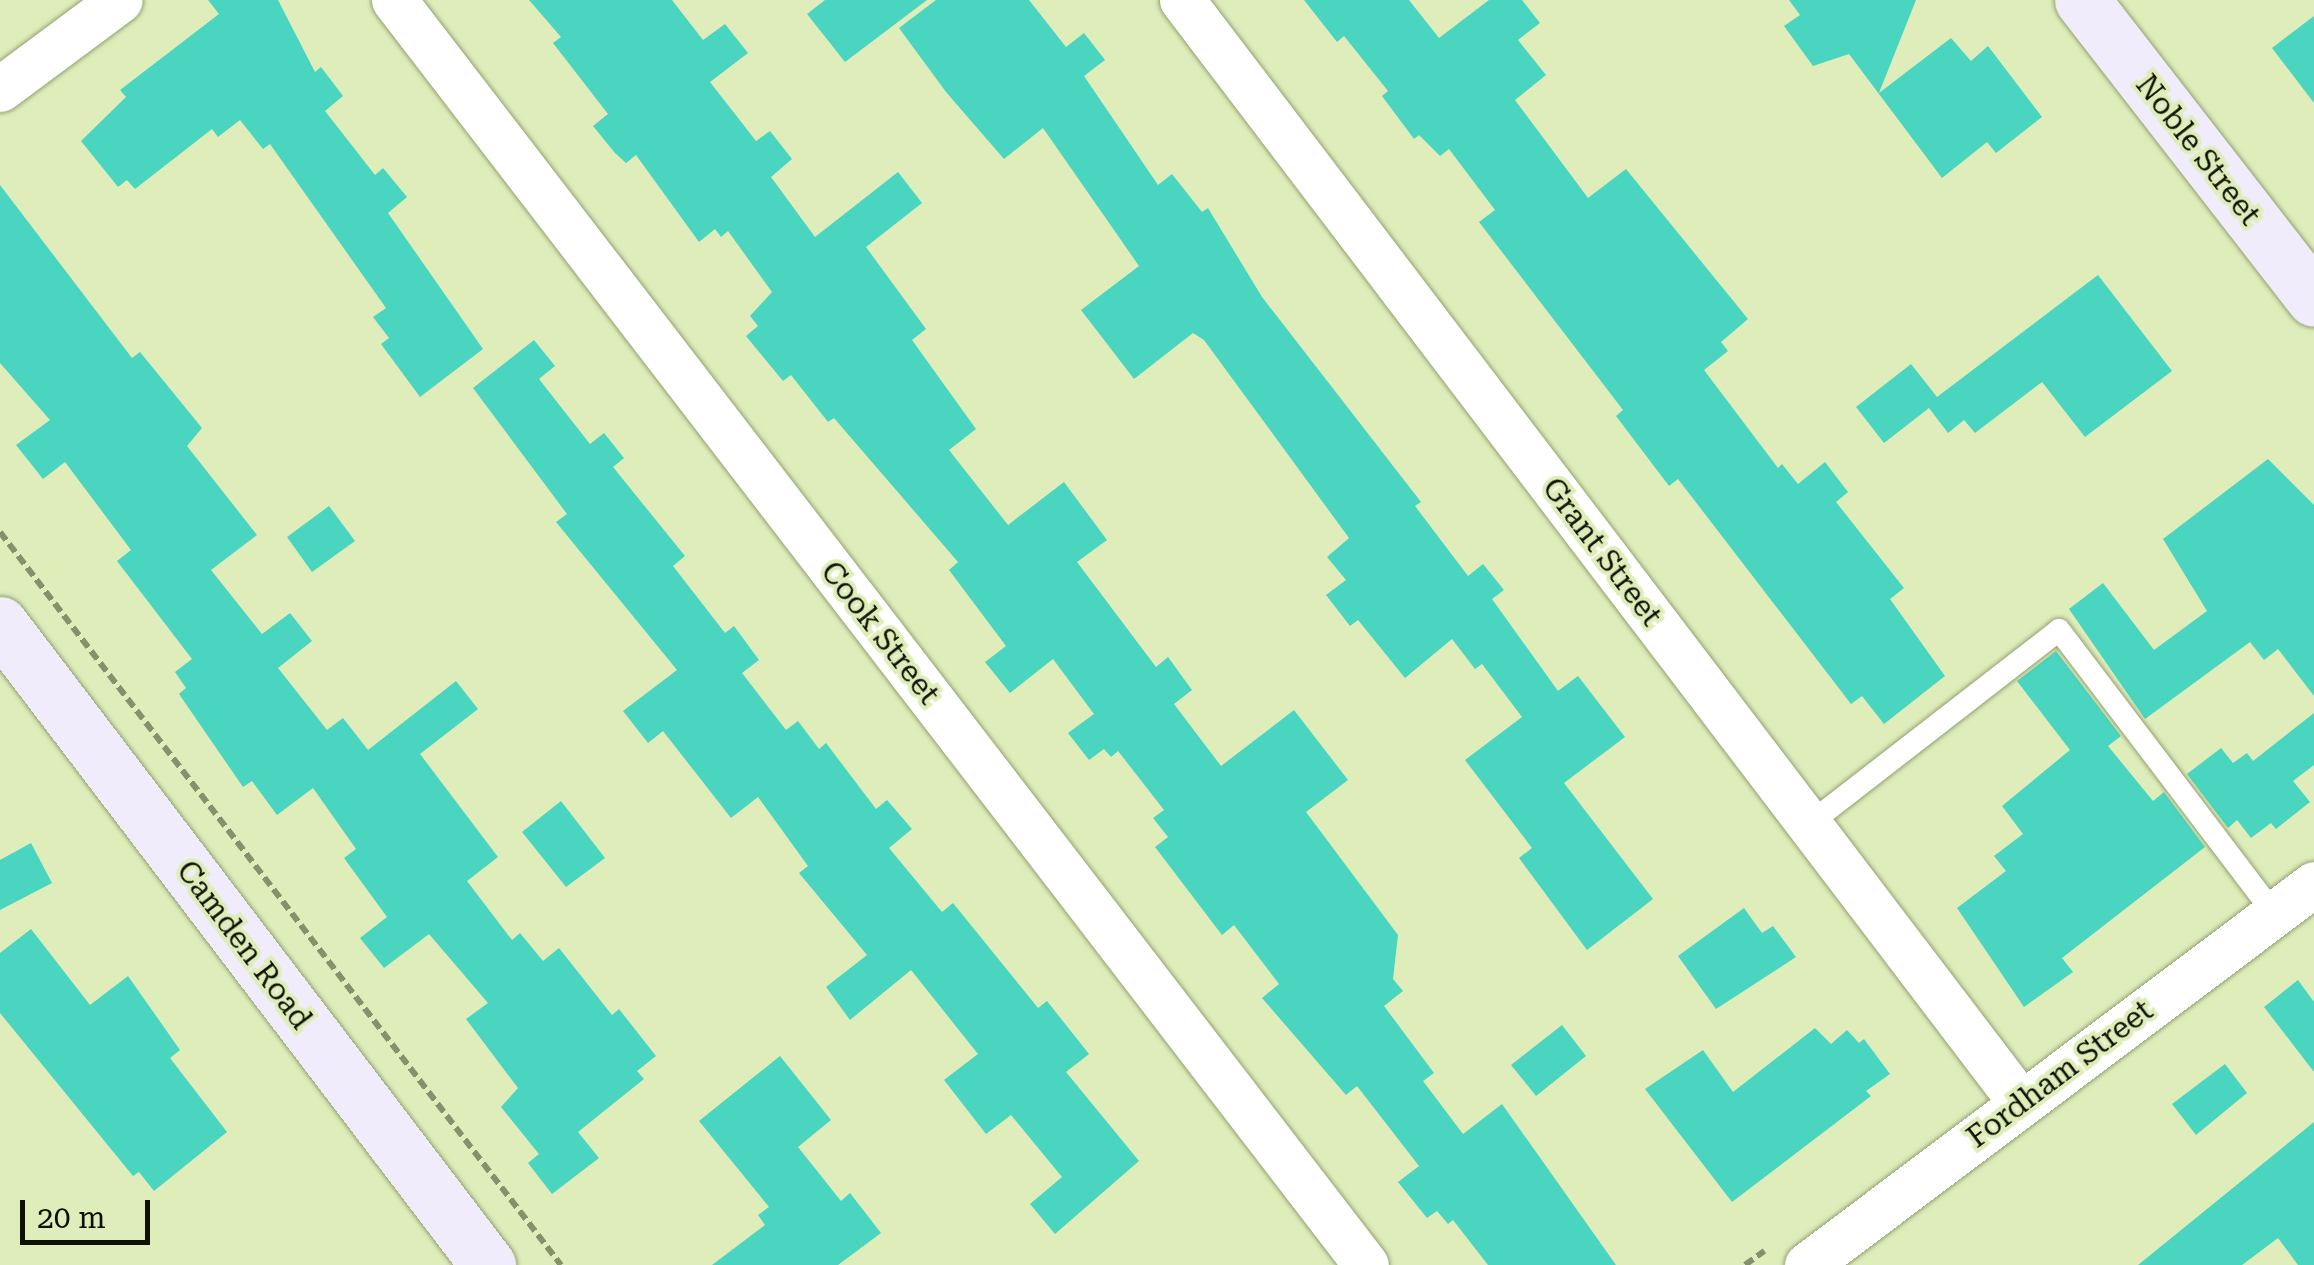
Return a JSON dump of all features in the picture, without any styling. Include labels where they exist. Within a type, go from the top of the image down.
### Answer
[{"type":"street","points":[[0,90],[120,0]]},
{"type":"street","name":"Cook Street","points":[[394,0],[1366,1265]]},
{"type":"street","name":"Grant Street","points":[[1182,0],[2021,1103]]},
{"type":"street","name":"Noble Street","points":[[2082,0],[2314,300]]},
{"type":"street","name":"Camden Road","points":[[0,624],[488,1265]]},
{"type":"street","name":"Fordham Street","points":[[1807,1265],[2314,884]]},
{"type":"lane","points":[[1809,824],[2059,630],[2274,914]]},
{"type":"path","points":[[0,532],[560,1265]]},
{"type":"building","points":[[208,0],[278,0],[315,72],[321,67],[343,96],[325,111],[375,175],[383,168],[407,197],[388,213],[483,349],[420,397],[381,344],[389,338],[373,317],[386,308],[270,144],[263,149],[240,120],[218,137],[212,129],[135,189],[127,180],[118,187],[81,141],[126,97],[120,90],[219,14]]},
{"type":"building","points":[[529,0],[672,0],[703,40],[725,24],[748,53],[710,82],[756,141],[770,131],[792,159],[771,177],[815,237],[898,172],[922,203],[866,247],[926,329],[912,340],[976,429],[949,450],[1008,525],[1064,482],[1107,540],[1077,562],[1156,667],[1168,657],[1192,690],[1174,704],[1221,766],[1294,710],[1348,780],[1306,812],[1398,935],[1393,979],[1403,991],[1384,1006],[1434,1073],[1423,1081],[1463,1134],[1502,1104],[1616,1265],[1488,1265],[1453,1220],[1448,1224],[1437,1211],[1427,1218],[1398,1182],[1419,1166],[1357,1086],[1346,1095],[1262,998],[1279,984],[1234,925],[1222,935],[1155,847],[1168,837],[1153,818],[1164,810],[1118,751],[1111,757],[1104,749],[1089,760],[1068,733],[1094,714],[1053,659],[1010,693],[985,662],[1006,646],[949,570],[958,562],[834,418],[828,422],[791,375],[783,381],[746,336],[758,326],[750,316],[772,292],[728,231],[721,237],[715,229],[699,242],[636,155],[626,163],[615,153],[593,126],[608,114],[553,43],[561,37]]},
{"type":"building","points":[[825,0],[927,0],[845,62],[807,14]]},
{"type":"building","points":[[936,0],[1029,0],[1066,47],[1084,33],[1105,60],[1084,76],[1158,185],[1172,174],[1202,212],[1208,208],[1262,297],[1421,502],[1415,506],[1468,576],[1483,564],[1504,590],[1492,599],[1558,691],[1578,676],[1625,737],[1564,783],[1653,899],[1587,950],[1519,858],[1532,848],[1465,760],[1522,717],[1482,664],[1475,669],[1452,639],[1405,678],[1358,620],[1350,626],[1326,595],[1346,580],[1327,557],[1349,538],[1204,340],[1193,333],[1134,379],[1081,310],[1139,266],[1043,128],[1004,159],[946,92],[899,28]]},
{"type":"building","points":[[1304,0],[1409,0],[1439,38],[1489,0],[1522,0],[1540,23],[1518,40],[1546,75],[1515,100],[1588,198],[1626,169],[1748,319],[1721,342],[1728,351],[1704,370],[1778,468],[1782,464],[1798,484],[1825,462],[1848,492],[1836,502],[1904,588],[1890,599],[1945,676],[1884,724],[1862,696],[1851,704],[1678,479],[1669,486],[1616,416],[1623,410],[1479,222],[1495,210],[1449,149],[1440,156],[1419,135],[1414,139],[1382,96],[1388,91],[1344,36],[1337,42]]},
{"type":"building","points":[[1789,0],[1916,0],[1879,93],[1951,38],[1971,61],[1988,46],[2042,117],[1996,153],[1987,142],[1942,178],[1849,54],[1813,66],[1784,26],[1800,15]]},
{"type":"building","points":[[2314,16],[2314,103],[2272,48]]},
{"type":"building","points":[[0,185],[132,358],[140,352],[202,428],[187,446],[257,535],[211,570],[262,634],[290,613],[312,641],[278,668],[327,730],[343,718],[368,750],[456,681],[478,709],[420,754],[498,857],[467,881],[512,940],[520,933],[543,961],[559,948],[612,1015],[619,1009],[656,1056],[637,1071],[644,1079],[578,1132],[599,1158],[552,1194],[528,1163],[539,1154],[501,1107],[518,1088],[466,1019],[488,1003],[429,934],[384,968],[360,938],[387,917],[344,858],[356,849],[313,788],[277,815],[252,781],[243,787],[179,694],[186,688],[175,672],[192,659],[117,561],[131,550],[65,462],[43,479],[16,445],[50,420],[0,363]]},
{"type":"building","points":[[2098,275],[2172,371],[2085,437],[2042,382],[1975,433],[1964,420],[1948,433],[1929,408],[1884,443],[1856,407],[1911,364],[1937,397]]},
{"type":"building","points":[[534,340],[555,366],[539,379],[590,444],[604,433],[624,458],[613,467],[685,556],[673,566],[725,633],[734,626],[759,660],[742,673],[786,730],[798,721],[819,749],[826,743],[876,809],[887,800],[912,829],[889,848],[942,912],[953,903],[1038,1008],[1047,1001],[1089,1054],[1066,1072],[1139,1161],[1055,1234],[1030,1204],[1062,1177],[1011,1115],[986,1134],[944,1080],[978,1054],[911,970],[850,1020],[826,987],[867,955],[799,873],[808,866],[758,797],[731,818],[663,731],[648,743],[623,711],[677,670],[556,522],[567,514],[473,388]]},
{"type":"building","points":[[2268,459],[2314,505],[2314,696],[2278,649],[2264,660],[2250,642],[2145,719],[2069,609],[2103,583],[2154,650],[2207,611],[2163,539]]},
{"type":"building","points":[[329,506],[355,541],[312,572],[287,537]]},
{"type":"building","points":[[2056,651],[2121,736],[2108,746],[2153,801],[2164,792],[2205,847],[2062,958],[2073,972],[2024,1007],[1957,908],[2006,871],[1994,856],[2023,834],[2002,806],[2070,750],[2017,681]]},
{"type":"building","points":[[2314,713],[2314,765],[2293,781],[2310,802],[2276,829],[2271,823],[2251,838],[2237,820],[2228,828],[2187,774],[2221,748],[2233,763],[2247,753],[2253,761]]},
{"type":"building","points":[[561,801],[605,858],[566,887],[522,832]]},
{"type":"building","points":[[31,843],[52,883],[0,910],[0,860]]},
{"type":"building","points":[[1744,908],[1762,933],[1773,926],[1796,957],[1716,1009],[1678,956]]},
{"type":"building","points":[[31,929],[90,1005],[128,976],[180,1050],[170,1058],[227,1132],[154,1191],[139,1172],[133,1176],[0,1013],[0,953]]},
{"type":"building","points":[[2298,980],[2314,1002],[2314,1072],[2264,1007]]},
{"type":"building","points":[[1562,1025],[1586,1056],[1536,1096],[1511,1065]]},
{"type":"building","points":[[1815,1028],[1831,1044],[1847,1030],[1859,1043],[1864,1039],[1890,1074],[1866,1091],[1871,1096],[1732,1202],[1645,1089],[1703,1050],[1733,1092]]},
{"type":"building","points":[[780,1056],[831,1120],[798,1147],[841,1201],[850,1193],[881,1233],[838,1265],[712,1265],[765,1225],[758,1215],[769,1207],[699,1121]]},
{"type":"building","points":[[2225,1064],[2247,1093],[2196,1135],[2172,1104]]},
{"type":"building","points":[[2314,1122],[2314,1265],[2298,1265],[2278,1238],[2242,1265],[2138,1265]]}]
